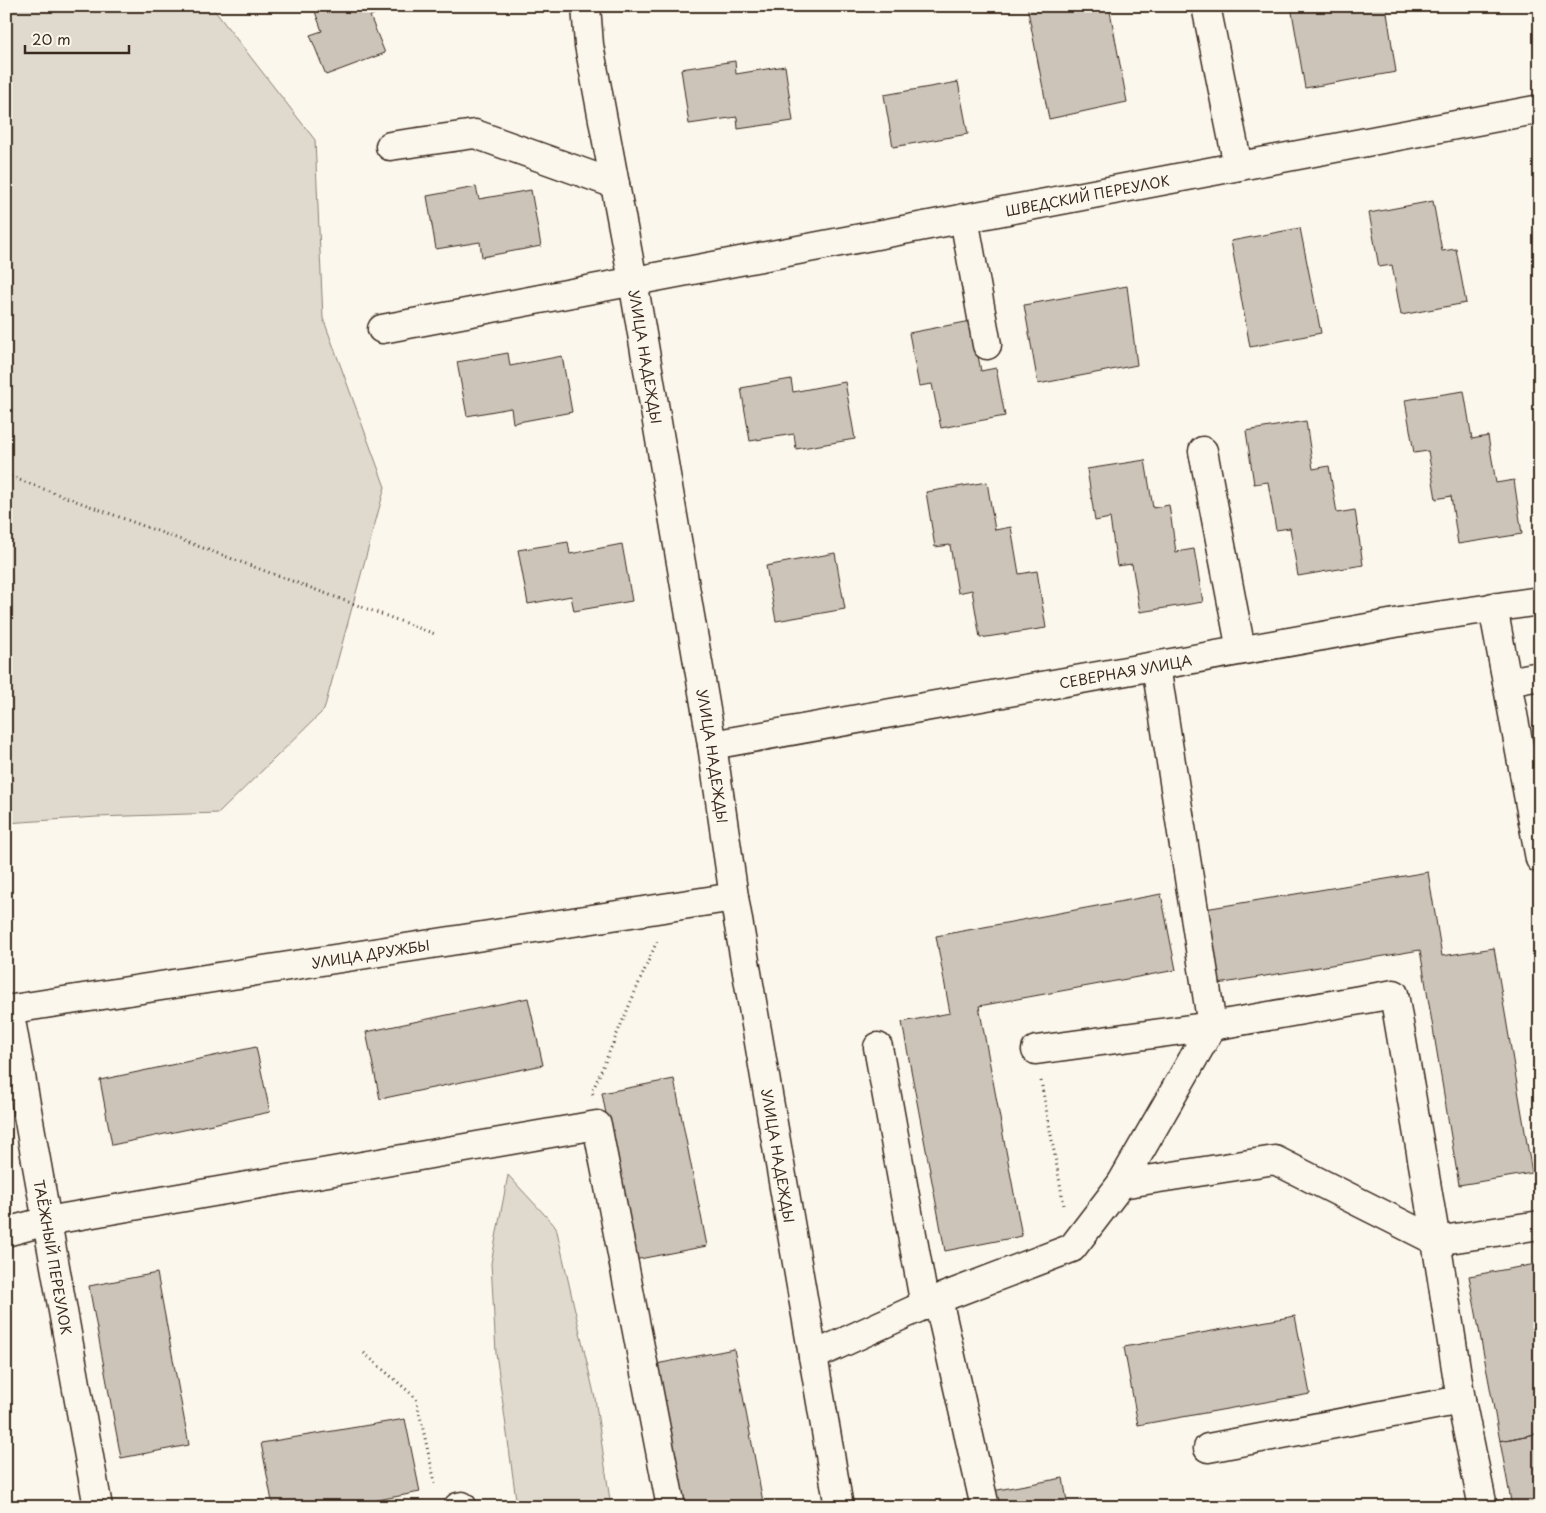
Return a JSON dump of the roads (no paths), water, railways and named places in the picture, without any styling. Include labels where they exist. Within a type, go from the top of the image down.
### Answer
[{"type":"street","name":"УЛИЦА НАДЕЖДЫ","points":[[586,6],[590,45],[634,281],[712,745],[734,897],[839,1507]]},
{"type":"street","points":[[1206,6],[1238,166]]},
{"type":"street","name":"ШВЕДСКИЙ ПЕРЕУЛОК","points":[[382,329],[1540,109]]},
{"type":"street","points":[[390,146],[475,134],[615,184]]},
{"type":"street","points":[[964,218],[987,345]]},
{"type":"street","points":[[1203,451],[1241,650]]},
{"type":"street","name":"СЕВЕРНАЯ УЛИЦА","points":[[712,745],[1241,650],[1493,607],[1540,601]]},
{"type":"street","points":[[1493,607],[1540,860]]},
{"type":"street","points":[[813,1356],[931,1302],[1072,1248],[1121,1184],[1212,1026],[1156,666]]},
{"type":"street","points":[[1507,682],[1540,676]]},
{"type":"street","name":"УЛИЦА ДРУЖБЫ","points":[[8,1010],[734,897]]},
{"type":"street","points":[[1036,1050],[1212,1026],[1394,994],[1461,1400],[1483,1507]]},
{"type":"street","name":"ТАЁЖНЫЙ ПЕРЕУЛОК","points":[[8,1010],[98,1507]]},
{"type":"street","points":[[878,1046],[931,1302],[985,1507]]},
{"type":"street","points":[[6,1232],[47,1221],[597,1125],[671,1507]]},
{"type":"street","points":[[1121,1184],[1275,1160],[1436,1241],[1540,1226]]},
{"type":"street","points":[[1208,1448],[1461,1400]]}]
